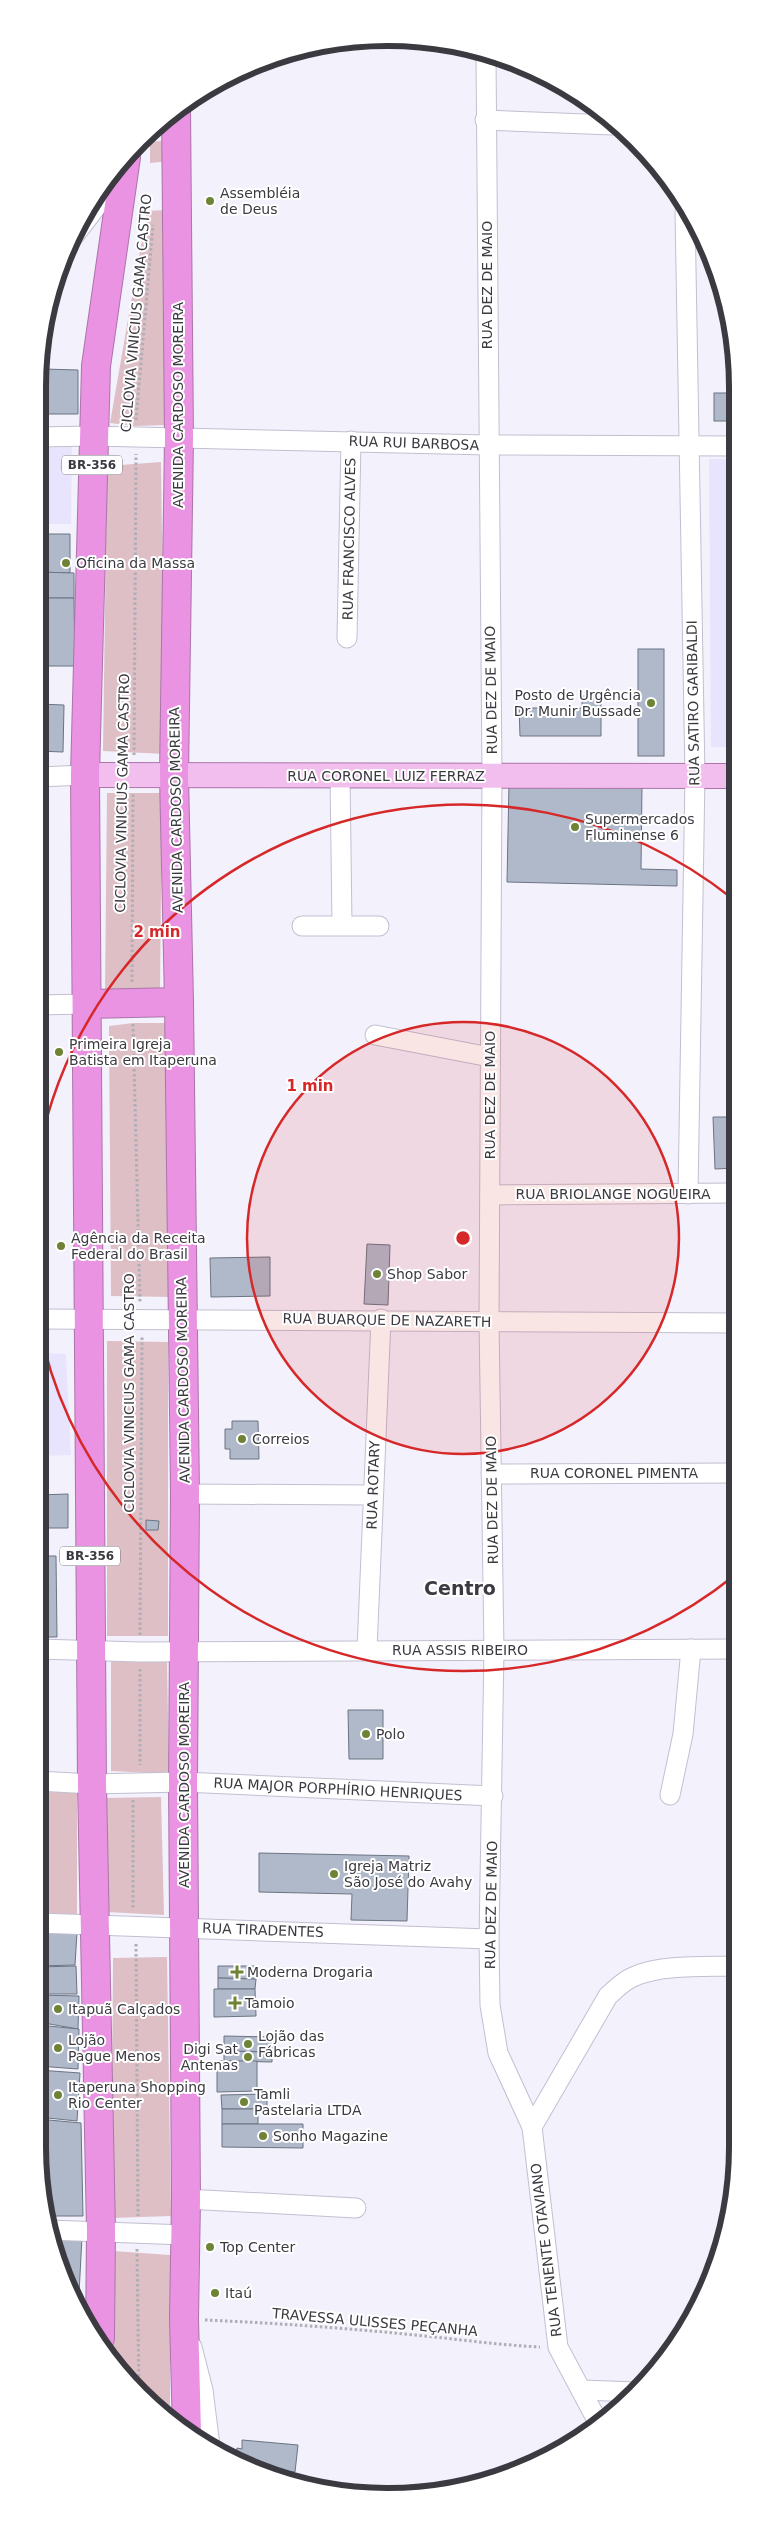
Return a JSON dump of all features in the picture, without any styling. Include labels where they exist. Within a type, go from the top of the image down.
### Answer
[{"type":"highway","name":"AVENIDA CARDOSO MOREIRA","points":[[176,120],[179,438],[174,776],[179,1002],[185,1494],[183,1782],[186,2235],[184,2319],[187,2422]]},
{"type":"highway","name":"BR-356","points":[[100,2330],[101,2231],[97,1925],[92,1784],[85,775],[96,366],[125,169]]},
{"type":"highway","points":[[87,1004],[179,1002]]},
{"type":"main road","name":"RUA CORONEL LUIZ FERRAZ","points":[[85,775],[729,776]]},
{"type":"street","name":"RUA DEZ DE MAIO","points":[[486,61],[492,776],[489,1321],[494,1650],[493,1796],[489,1939],[490,2005],[498,2053],[532,2127]]},
{"type":"street","points":[[485,120],[605,125]]},
{"type":"street","name":"RUA SATIRO GARIBALDI","points":[[685,221],[694,776],[688,1194]]},
{"type":"street","name":"RUA RUI BARBOSA","points":[[46,437],[93,436],[488,445],[729,446]]},
{"type":"street","name":"RUA FRANCISCO ALVES","points":[[347,638],[351,441]]},
{"type":"street","name":"RUA CORONEL LUIZ FERRAZ","points":[[46,777],[85,775]]},
{"type":"street","points":[[340,776],[342,925]]},
{"type":"street","points":[[302,926],[379,926]]},
{"type":"street","points":[[46,1006],[87,1004]]},
{"type":"street","points":[[374,1035],[490,1057]]},
{"type":"street","name":"RUA BRIOLANGE NOGUEIRA","points":[[490,1194],[729,1192]]},
{"type":"street","name":"RUA BUARQUE DE NAZARETH","points":[[46,1319],[141,1320],[182,1318],[729,1323]]},
{"type":"street","name":"RUA ROTARY","points":[[367,1650],[372,1495],[381,1320]]},
{"type":"street","name":"RUA CORONEL PIMENTA","points":[[492,1474],[729,1473]]},
{"type":"street","points":[[185,1494],[372,1495]]},
{"type":"street","name":"RUA ASSIS RIBEIRO","points":[[46,1649],[184,1652],[729,1649]]},
{"type":"street","points":[[670,1795],[683,1734],[691,1649]]},
{"type":"street","points":[[46,1781],[92,1784],[183,1782]]},
{"type":"street","name":"RUA MAJOR PORPHÍRIO HENRIQUES","points":[[183,1782],[493,1796]]},
{"type":"street","name":"RUA TIRADENTES","points":[[46,1923],[489,1939]]},
{"type":"street","points":[[532,2127],[608,1996],[619,1985],[632,1977],[655,1970],[729,1966]]},
{"type":"street","name":"RUA TENENTE OTAVIANO","points":[[532,2127],[558,2347],[595,2417]]},
{"type":"street","points":[[186,2198],[356,2208]]},
{"type":"street","points":[[57,2230],[186,2235]]},
{"type":"street","name":"AVENIDA CARDOSO MOREIRA","points":[[184,2319],[203,2390],[209,2437]]},
{"type":"street","points":[[581,2390],[625,2392]]},
{"type":"path","name":"CICLOVIA VINICIUS GAMA CASTRO","points":[[139,2380],[136,1926],[133,1915],[132,1798],[140,1774],[141,1320],[133,1003],[135,437],[137,390],[153,221]]},
{"type":"path","name":"TRAVESSA ULISSES PEÇANHA","points":[[224,2321],[324,2327],[525,2346]]},
{"type":"shaded area","points":[[171,140],[172,161],[150,163],[150,142]]},
{"type":"shaded area","points":[[166,210],[166,425],[135,426],[110,423],[147,211]]},
{"type":"shaded area","points":[[46,440],[72,440],[71,524],[46,524]]},
{"type":"shaded area","points":[[709,459],[729,459],[729,747],[711,747]]},
{"type":"shaded area","points":[[161,462],[165,754],[103,751],[107,466]]},
{"type":"shaded area","points":[[107,793],[162,793],[160,990],[105,992]]},
{"type":"shaded area","points":[[133,1023],[168,1023],[171,1297],[111,1296],[109,1026]]},
{"type":"shaded area","points":[[107,1341],[168,1342],[168,1636],[107,1636]]},
{"type":"shaded area","points":[[46,1353],[66,1354],[71,1455],[46,1456]]},
{"type":"shaded area","points":[[111,1661],[167,1662],[169,1774],[111,1771]]},
{"type":"shaded area","points":[[46,1789],[77,1790],[77,1918],[46,1918]]},
{"type":"shaded area","points":[[161,1797],[164,1915],[107,1912],[103,1798]]},
{"type":"shaded area","points":[[167,1957],[171,2216],[111,2218],[113,1958]]},
{"type":"shaded area","points":[[113,2251],[170,2255],[170,2409],[131,2372],[112,2347]]},
{"type":"building","points":[[47,369],[78,370],[78,414],[46,414]]},
{"type":"building","points":[[714,393],[729,393],[729,421],[714,421]]},
{"type":"building","points":[[46,534],[70,534],[70,573],[46,572]]},
{"type":"building","points":[[46,572],[74,573],[74,598],[46,598]]},
{"type":"building","points":[[46,598],[74,598],[75,666],[46,666]]},
{"type":"building","name":"Posto de Urgência Dr. Munir Bussade","points":[[638,649],[664,649],[664,756],[638,756]]},
{"type":"building","points":[[582,696],[601,696],[601,736],[520,736],[519,708],[582,708]]},
{"type":"building","points":[[46,704],[64,705],[63,752],[46,751]]},
{"type":"building","name":"Supermercados Fluminense 6","points":[[509,782],[642,785],[641,869],[677,870],[677,886],[507,882]]},
{"type":"building","points":[[713,1117],[729,1117],[729,1168],[715,1169]]},
{"type":"building","name":"Shop Sabor","points":[[367,1244],[390,1245],[388,1305],[364,1304]]},
{"type":"building","points":[[270,1257],[270,1296],[211,1297],[210,1258]]},
{"type":"building","name":"Correios","points":[[232,1421],[258,1421],[259,1459],[230,1459],[230,1449],[225,1449],[225,1429],[232,1429]]},
{"type":"building","points":[[68,1494],[68,1528],[46,1528],[46,1495]]},
{"type":"building","points":[[146,1520],[159,1521],[158,1530],[146,1530]]},
{"type":"building","points":[[46,1556],[56,1556],[57,1637],[46,1637]]},
{"type":"building","name":"Polo","points":[[348,1710],[383,1710],[383,1759],[349,1759]]},
{"type":"building","name":"Igreja Matriz São José do Avahy","points":[[259,1853],[409,1856],[407,1921],[351,1920],[352,1894],[259,1892]]},
{"type":"building","points":[[77,1932],[75,1965],[46,1966],[46,1933]]},
{"type":"building","points":[[76,1966],[77,1994],[46,1994],[46,1967]]},
{"type":"building","name":"Moderna Drogaria","points":[[218,1966],[255,1966],[256,1979],[218,1978]]},
{"type":"building","points":[[218,1978],[256,1979],[255,1989],[218,1989]]},
{"type":"building","name":"Tamoio","points":[[214,1989],[255,1989],[256,2016],[214,2017]]},
{"type":"building","name":"Itapuã Calçados","points":[[46,1995],[79,1996],[78,2029],[46,2023]]},
{"type":"building","name":"Lojão Pague Menos","points":[[46,2026],[79,2029],[78,2069],[46,2067]]},
{"type":"building","name":"Lojão das Fábricas","points":[[224,2036],[273,2037],[272,2052],[224,2051]]},
{"type":"building","name":"Digi Sat Antenas","points":[[224,2051],[272,2052],[272,2062],[224,2061]]},
{"type":"building","points":[[217,2061],[257,2061],[257,2091],[217,2092]]},
{"type":"building","name":"Itaperuna Shopping Rio Center","points":[[46,2071],[80,2073],[77,2121],[46,2118]]},
{"type":"building","name":"Tamli Pastelaria LTDA","points":[[267,2094],[267,2109],[222,2109],[221,2095]]},
{"type":"building","points":[[222,2109],[258,2109],[258,2124],[222,2124]]},
{"type":"building","points":[[46,2120],[81,2123],[83,2216],[54,2216],[47,2169]]},
{"type":"building","name":"Sonho Magazine","points":[[222,2124],[303,2124],[303,2148],[222,2147]]},
{"type":"building","points":[[82,2237],[79,2293],[64,2256],[59,2239]]},
{"type":"building","points":[[242,2440],[298,2445],[295,2472],[278,2470],[237,2453],[237,2448],[242,2449]]},
{"type":"place","name":"Assembléia de Deus","points":[[210,201]]},
{"type":"place","name":"Oficina da Massa","points":[[66,563]]},
{"type":"place","name":"Posto de Urgência Dr. Munir Bussade","points":[[651,703]]},
{"type":"place","name":"Supermercados Fluminense 6","points":[[575,827]]},
{"type":"place","name":"Primeira Igreja Batista em Itaperuna","points":[[59,1052]]},
{"type":"place","name":"Agência da Receita Federal do Brasil","points":[[61,1246]]},
{"type":"place","name":"Shop Sabor","points":[[377,1274]]},
{"type":"place","name":"Correios","points":[[242,1439]]},
{"type":"place","name":"Polo","points":[[366,1734]]},
{"type":"place","name":"Igreja Matriz São José do Avahy","points":[[334,1874]]},
{"type":"place","name":"Moderna Drogaria","points":[[237,1972]]},
{"type":"place","name":"Tamoio","points":[[235,2003]]},
{"type":"place","name":"Itapuã Calçados","points":[[58,2009]]},
{"type":"place","name":"Lojão das Fábricas","points":[[248,2044]]},
{"type":"place","name":"Lojão Pague Menos","points":[[58,2048]]},
{"type":"place","name":"Digi Sat Antenas","points":[[248,2057]]},
{"type":"place","name":"Itaperuna Shopping Rio Center","points":[[58,2095]]},
{"type":"place","name":"Tamli Pastelaria LTDA","points":[[244,2102]]},
{"type":"place","name":"Sonho Magazine","points":[[263,2136]]},
{"type":"place","name":"Top Center","points":[[210,2247]]},
{"type":"place","name":"Itaú","points":[[215,2293]]},
{"type":"district","name":"Centro","points":[[460,1588]]}]
